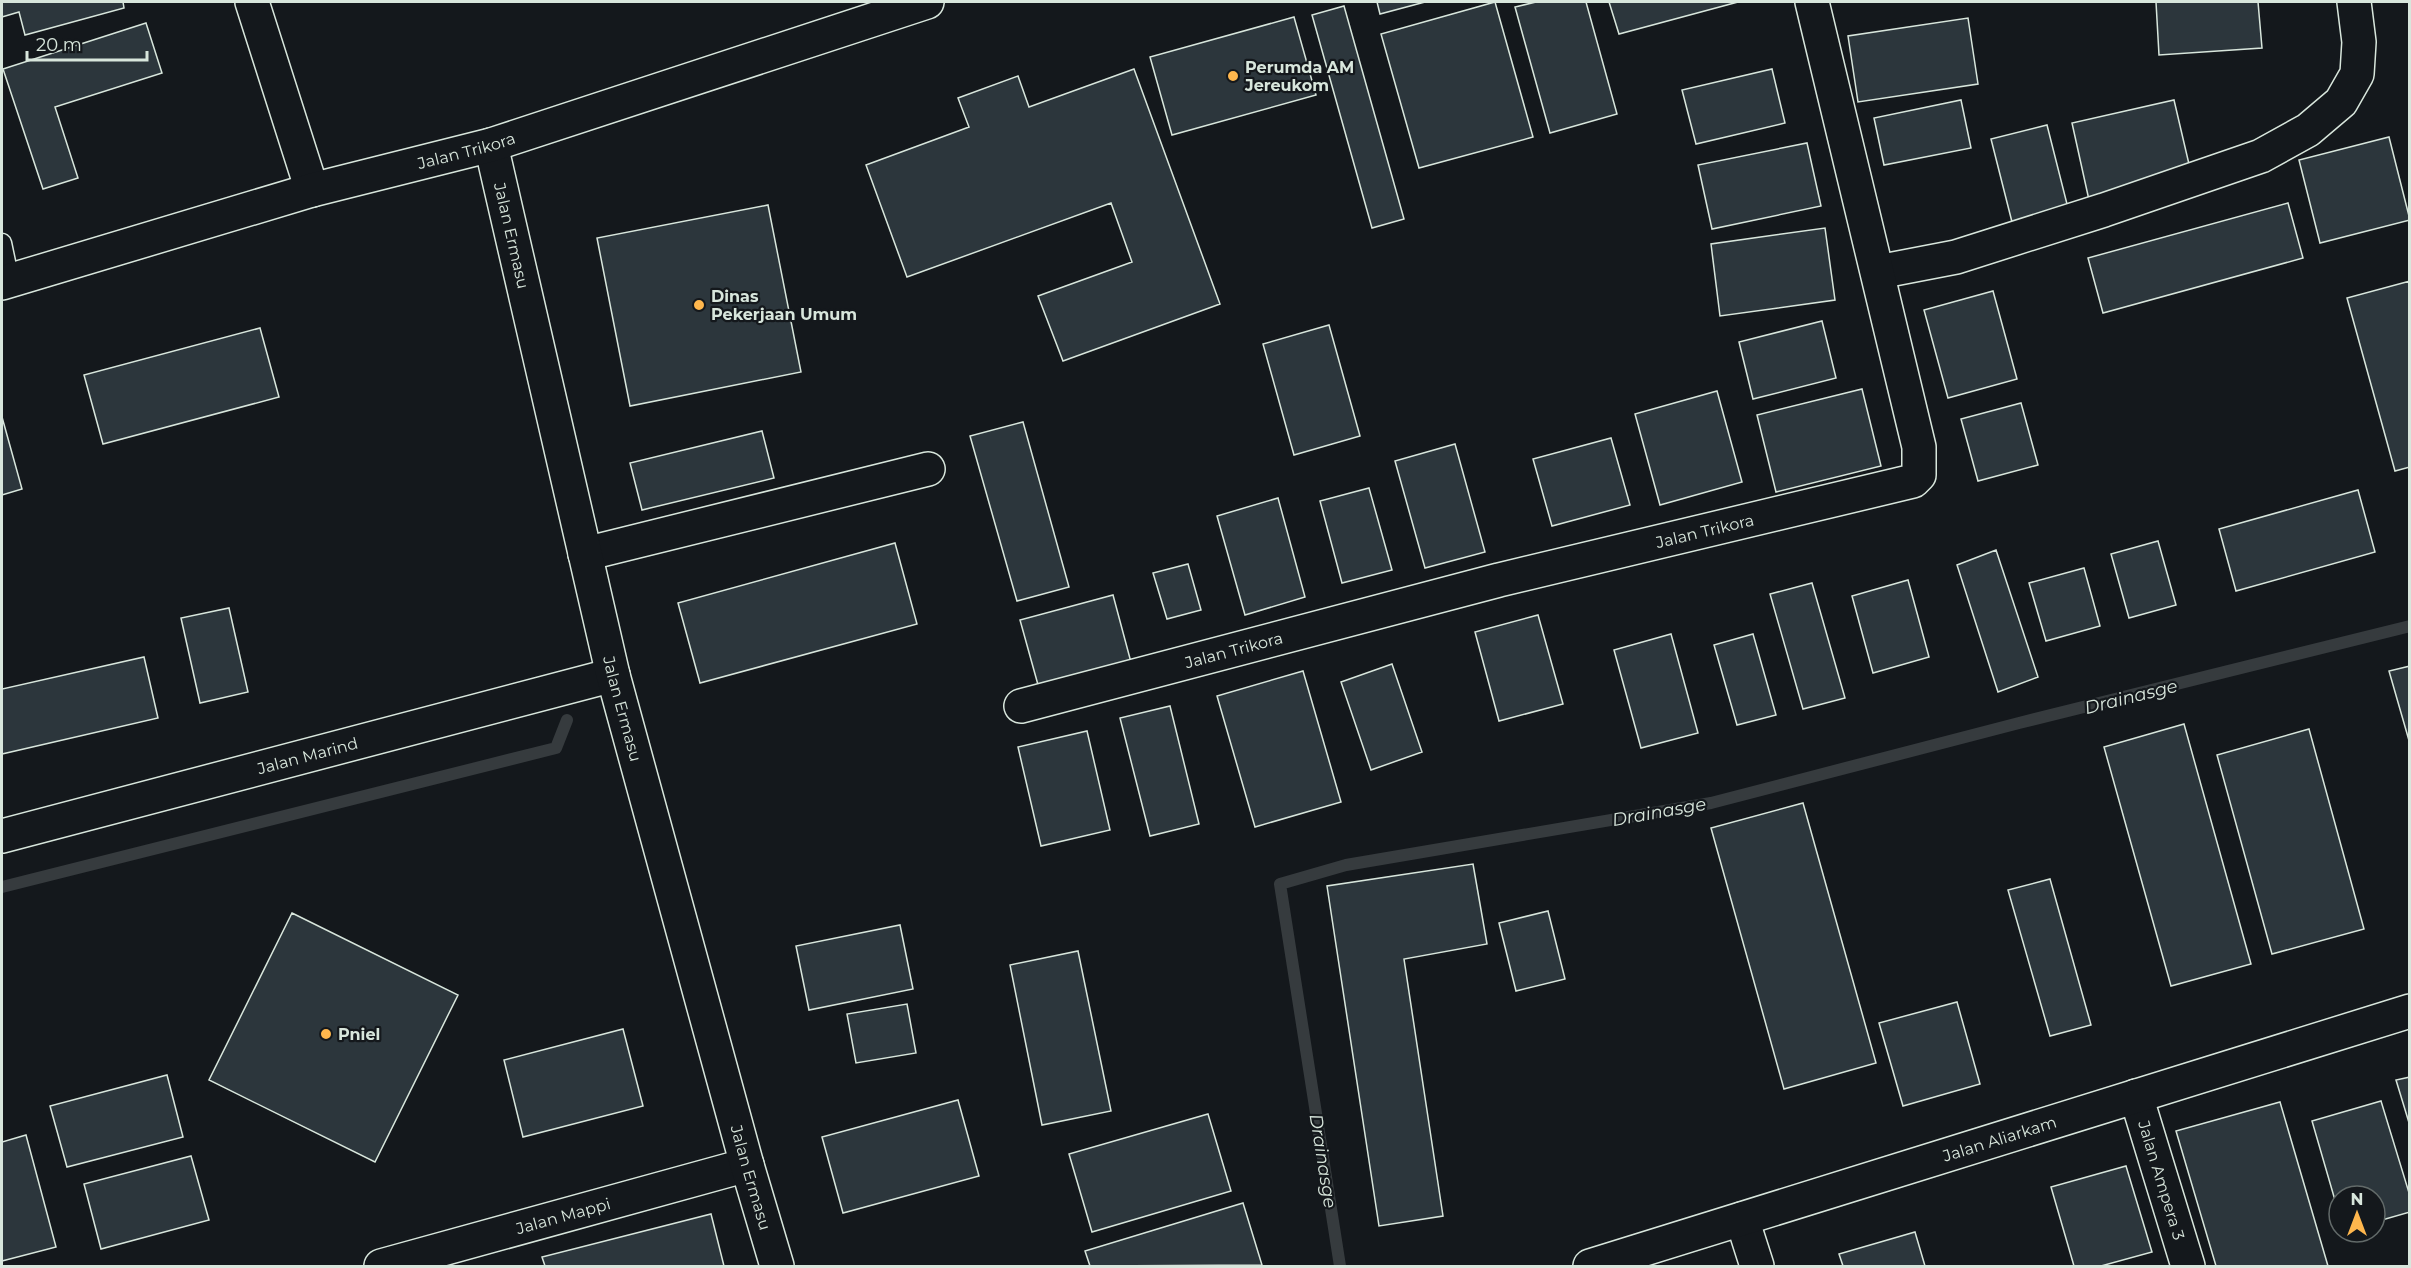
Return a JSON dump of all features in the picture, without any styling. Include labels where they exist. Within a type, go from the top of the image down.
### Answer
[{"type":"main road","points":[[252,2],[312,190]]},
{"type":"main road","name":"Jalan Trikora","points":[[6,282],[312,190],[491,145],[927,2]]},
{"type":"main road","name":"Jalan Trikora","points":[[1021,706],[1499,580],[1913,481],[1919,475],[1919,447],[1812,2]]},
{"type":"main road","points":[[1878,272],[1956,257],[2104,210],[2261,156],[2308,130],[2341,102],[2357,74],[2359,42],[2354,2]]},
{"type":"main road","name":"Jalan Ermasu","points":[[491,145],[613,675],[747,1165],[777,1266]]},
{"type":"main road","points":[[585,554],[928,469]]},
{"type":"main road","name":"Jalan Marind","points":[[2,836],[613,675]]},
{"type":"main road","name":"Jalan Aliarkam","points":[[1590,1266],[2409,1011]]},
{"type":"main road","name":"Jalan Ampera 3","points":[[2136,1096],[2188,1266]]},
{"type":"main road","name":"Jalan Mappi","points":[[381,1266],[747,1165]]},
{"type":"main road","points":[[1742,1219],[1757,1266]]},
{"type":"lane","points":[[2,243],[6,282]]},
{"type":"building","points":[[2,2],[123,2],[124,8],[25,35],[19,12],[2,17]]},
{"type":"building","points":[[1377,2],[1425,2],[1380,14]]},
{"type":"building","points":[[1495,2],[1533,137],[1419,168],[1381,34]]},
{"type":"building","points":[[1536,2],[1586,2],[1617,114],[1550,133],[1515,7]]},
{"type":"building","points":[[1609,2],[1738,2],[1619,34]]},
{"type":"building","points":[[2156,2],[2258,2],[2262,48],[2159,55]]},
{"type":"building","points":[[1344,6],[1404,219],[1372,228],[1312,15]]},
{"type":"building","name":"Perumda AM Jereukom","points":[[1294,17],[1316,95],[1172,135],[1150,57]]},
{"type":"building","points":[[1968,18],[1978,84],[1858,102],[1848,36]]},
{"type":"building","points":[[146,23],[162,73],[55,107],[78,178],[43,189],[3,69]]},
{"type":"building","points":[[1134,69],[1220,304],[1063,361],[1038,296],[1132,262],[1111,203],[907,277],[866,165],[969,127],[958,98],[1018,76],[1029,107]]},
{"type":"building","points":[[1772,69],[1785,123],[1696,144],[1682,90]]},
{"type":"building","points":[[1961,100],[1971,148],[1884,165],[1874,118]]},
{"type":"building","points":[[2174,100],[2192,177],[2089,200],[2072,123]]},
{"type":"building","points":[[2047,125],[2068,208],[2012,222],[1991,139]]},
{"type":"building","points":[[2389,137],[2410,220],[2320,243],[2299,160]]},
{"type":"building","points":[[1807,143],[1821,206],[1712,229],[1698,165]]},
{"type":"building","points":[[2288,203],[2303,258],[2103,313],[2088,258]]},
{"type":"building","name":"Dinas Pekerjaan Umum","points":[[768,205],[801,372],[630,406],[597,238]]},
{"type":"building","points":[[1825,228],[1835,300],[1720,316],[1711,244]]},
{"type":"building","points":[[2410,281],[2410,467],[2395,471],[2347,298]]},
{"type":"building","points":[[1993,291],[2017,379],[1948,398],[1924,310]]},
{"type":"building","points":[[1822,321],[1836,378],[1753,399],[1739,342]]},
{"type":"building","points":[[1329,325],[1360,436],[1294,455],[1263,344]]},
{"type":"building","points":[[260,328],[279,397],[103,444],[84,375]]},
{"type":"building","points":[[1862,389],[1881,466],[1776,492],[1757,415]]},
{"type":"building","points":[[1717,391],[1742,482],[1660,505],[1635,414]]},
{"type":"building","points":[[2021,403],[2038,465],[1978,481],[1961,419]]},
{"type":"building","points":[[2,417],[22,489],[2,495]]},
{"type":"building","points":[[1023,422],[1069,587],[1017,601],[970,436]]},
{"type":"building","points":[[762,431],[774,478],[642,510],[630,463]]},
{"type":"building","points":[[1611,438],[1630,505],[1552,526],[1533,459]]},
{"type":"building","points":[[1455,444],[1485,552],[1425,568],[1395,461]]},
{"type":"building","points":[[1369,488],[1392,570],[1342,583],[1320,501]]},
{"type":"building","points":[[2358,490],[2375,552],[2236,591],[2219,529]]},
{"type":"building","points":[[1278,498],[1305,597],[1245,615],[1217,516]]},
{"type":"building","points":[[2158,541],[2176,605],[2129,618],[2111,554]]},
{"type":"building","points":[[895,543],[917,624],[700,683],[678,603]]},
{"type":"building","points":[[1996,550],[2038,677],[1998,692],[1957,565]]},
{"type":"building","points":[[1188,564],[1201,610],[1167,619],[1153,573]]},
{"type":"building","points":[[2084,568],[2100,626],[2046,641],[2029,583]]},
{"type":"building","points":[[1908,580],[1929,657],[1873,673],[1852,596]]},
{"type":"building","points":[[1812,583],[1845,698],[1803,709],[1770,594]]},
{"type":"building","points":[[1113,595],[1132,666],[1040,692],[1020,620]]},
{"type":"building","points":[[229,608],[248,692],[200,703],[181,618]]},
{"type":"building","points":[[1538,615],[1563,704],[1499,721],[1475,632]]},
{"type":"building","points":[[1671,634],[1698,733],[1641,748],[1614,650]]},
{"type":"building","points":[[1753,634],[1776,715],[1737,725],[1714,645]]},
{"type":"building","points":[[144,657],[158,718],[2,754],[2,689]]},
{"type":"building","points":[[1392,664],[1422,752],[1371,770],[1341,682]]},
{"type":"building","points":[[2410,666],[2410,744],[2389,671]]},
{"type":"building","points":[[1303,671],[1341,802],[1255,827],[1217,696]]},
{"type":"building","points":[[1170,706],[1199,824],[1150,836],[1120,718]]},
{"type":"building","points":[[2184,724],[2251,964],[2171,986],[2104,747]]},
{"type":"building","points":[[2309,729],[2364,929],[2272,954],[2217,755]]},
{"type":"building","points":[[1087,731],[1110,830],[1041,846],[1018,747]]},
{"type":"building","points":[[1803,803],[1876,1063],[1784,1089],[1711,828]]},
{"type":"building","points":[[1473,864],[1487,944],[1404,959],[1443,1216],[1379,1226],[1327,886]]},
{"type":"building","points":[[2050,879],[2091,1025],[2050,1036],[2008,890]]},
{"type":"building","points":[[1548,911],[1565,979],[1516,991],[1499,923]]},
{"type":"building","points":[[292,913],[458,995],[375,1162],[209,1080]]},
{"type":"building","points":[[900,925],[913,989],[809,1010],[796,946]]},
{"type":"building","points":[[1078,951],[1111,1111],[1042,1125],[1010,965]]},
{"type":"building","points":[[1957,1002],[1980,1084],[1903,1106],[1879,1023]]},
{"type":"building","points":[[907,1004],[916,1053],[856,1063],[847,1014]]},
{"type":"building","points":[[623,1029],[643,1106],[523,1137],[504,1060]]},
{"type":"building","points":[[167,1075],[183,1137],[67,1167],[50,1106]]},
{"type":"building","points":[[2410,1077],[2410,1126],[2396,1080]]},
{"type":"building","points":[[958,1100],[979,1176],[843,1213],[822,1137]]},
{"type":"building","points":[[2381,1101],[2410,1196],[2410,1212],[2387,1219],[2387,1184],[2330,1184],[2312,1121]]},
{"type":"building","points":[[2280,1102],[2328,1266],[2216,1266],[2176,1131]]},
{"type":"building","points":[[1208,1114],[1231,1191],[1092,1232],[1069,1154]]},
{"type":"building","points":[[26,1135],[56,1247],[2,1261],[2,1142]]},
{"type":"building","points":[[191,1156],[209,1220],[101,1249],[84,1184]]},
{"type":"building","points":[[2126,1166],[2152,1252],[2101,1266],[2074,1266],[2051,1187]]},
{"type":"building","points":[[1243,1203],[1262,1265],[1090,1266],[1085,1251]]},
{"type":"building","points":[[711,1214],[724,1266],[545,1266],[542,1257]]},
{"type":"building","points":[[1915,1232],[1925,1266],[1843,1266],[1839,1254]]},
{"type":"waterway","name":"Drainasge","points":[[1340,1266],[1280,884],[1346,865],[1711,803],[2019,723],[2410,626]]},
{"type":"waterway","points":[[2,887],[556,748],[567,720]]},
{"type":"place","name":"Perumda AM Jereukom","points":[[1233,76]]},
{"type":"place","name":"Dinas Pekerjaan Umum","points":[[699,305]]},
{"type":"place","name":"Pniel","points":[[326,1034]]}]
